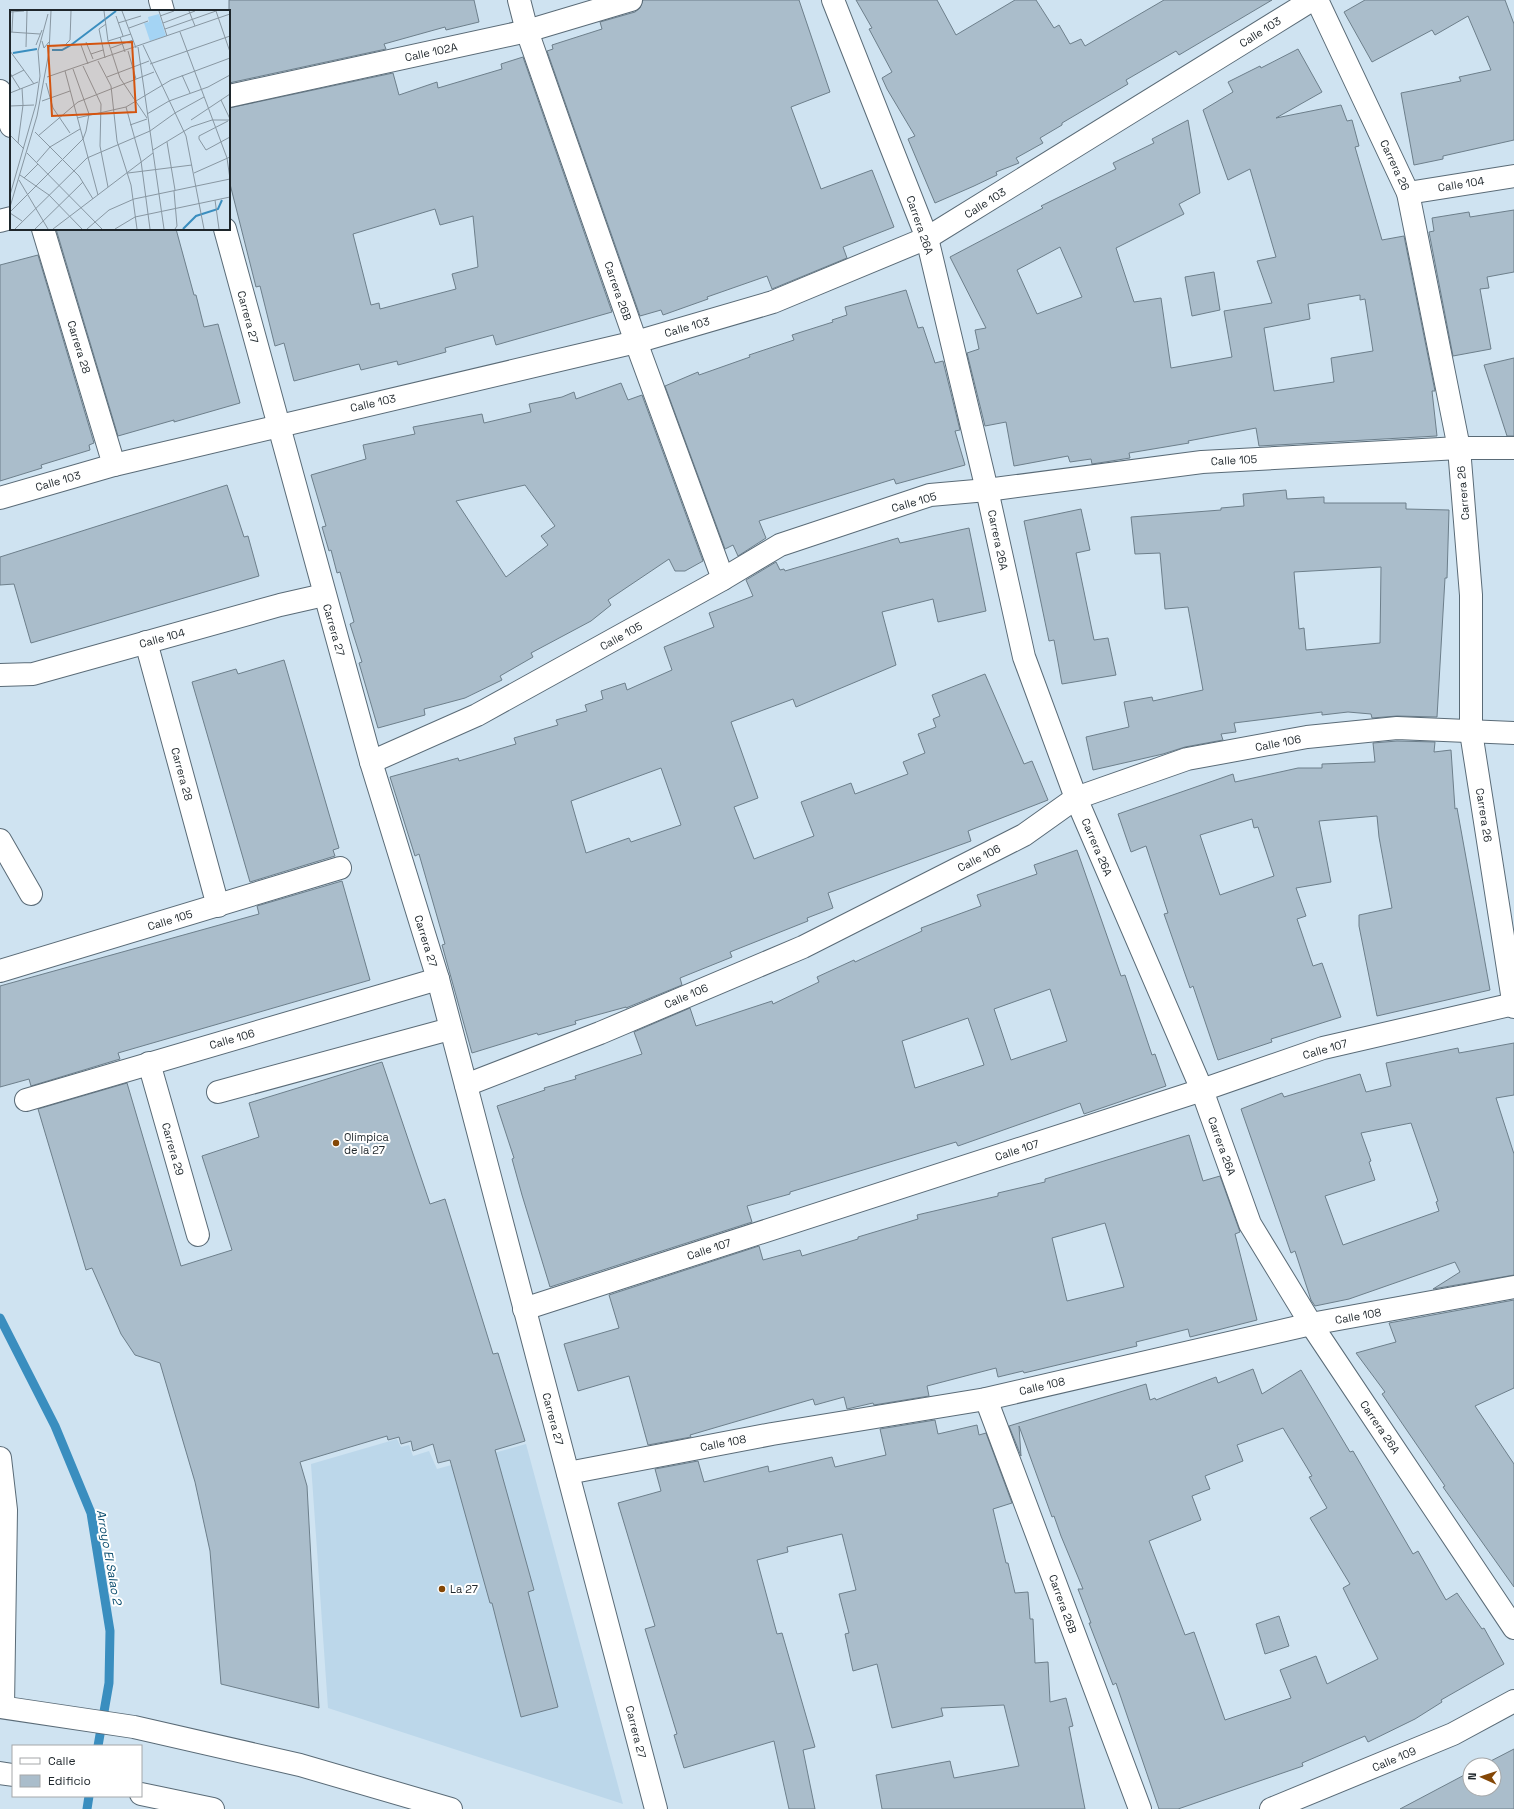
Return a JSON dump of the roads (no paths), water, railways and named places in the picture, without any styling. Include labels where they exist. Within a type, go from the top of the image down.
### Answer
[{"type":"main road","points":[[160,0],[163,10]]},
{"type":"main road","name":"Carrera 26B","points":[[519,0],[527,30],[636,342],[723,579]]},
{"type":"main road","name":"Calle 102A","points":[[230,96],[527,30],[630,0]]},
{"type":"main road","name":"Carrera 26A","points":[[833,0],[927,238],[987,490],[1024,657],[1076,798],[1202,1090],[1250,1224],[1311,1324],[1514,1628]]},
{"type":"main road","name":"Calle 103","points":[[0,498],[114,465],[636,342],[773,302],[927,238],[1312,0]]},
{"type":"main road","name":"Carrera 26","points":[[1317,0],[1408,192],[1459,448],[1472,595],[1471,732],[1514,1005]]},
{"type":"main road","points":[[0,92],[10,123]]},
{"type":"main road","name":"Calle 104","points":[[1408,192],[1514,176]]},
{"type":"main road","points":[[0,221],[10,218]]},
{"type":"main road","name":"Carrera 28","points":[[43,230],[114,465]]},
{"type":"main road","name":"Carrera 27","points":[[225,230],[277,426],[371,762],[438,979],[656,1809]]},
{"type":"main road","name":"Calle 105","points":[[371,762],[476,716],[780,546],[930,495],[987,490],[1202,462],[1459,448],[1514,448]]},
{"type":"main road","name":"Calle 104","points":[[0,675],[33,674],[146,642],[324,595]]},
{"type":"main road","name":"Carrera 28","points":[[146,642],[218,906]]},
{"type":"main road","name":"Calle 106","points":[[466,1085],[600,1033],[803,946],[1024,835],[1076,798],[1188,760],[1307,737],[1397,728],[1514,733]]},
{"type":"main road","points":[[0,840],[32,894]]},
{"type":"main road","name":"Calle 105","points":[[0,971],[340,868]]},
{"type":"main road","name":"Calle 106","points":[[26,1100],[438,979]]},
{"type":"main road","name":"Calle 107","points":[[524,1309],[1202,1090],[1323,1048],[1514,1005]]},
{"type":"main road","points":[[218,1092],[401,1041],[450,1029]]},
{"type":"main road","name":"Carrera 29","points":[[149,1063],[198,1235]]},
{"type":"main road","name":"Calle 108","points":[[568,1473],[772,1434],[986,1399],[1311,1324],[1514,1287]]},
{"type":"main road","name":"Carrera 26B","points":[[986,1399],[1140,1809]]},
{"type":"main road","points":[[0,1458],[6,1510],[1,1707],[134,1727],[300,1765],[451,1809]]},
{"type":"main road","name":"Calle 109","points":[[1271,1809],[1453,1734],[1514,1701]]},
{"type":"main road","points":[[0,1773],[12,1775]]},
{"type":"main road","points":[[142,1794],[213,1809]]},
{"type":"waterway","name":"Arroyo El Salao 2","points":[[0,1318],[55,1426],[91,1513],[110,1631],[109,1683],[98,1745]]},
{"type":"waterway","name":"Arroyo El Salao 2","points":[[87,1809],[89,1797]]},
{"type":"place","name":"Olímpica de la 27","points":[[336,1143]]},
{"type":"place","name":"La 27","points":[[442,1589]]}]
